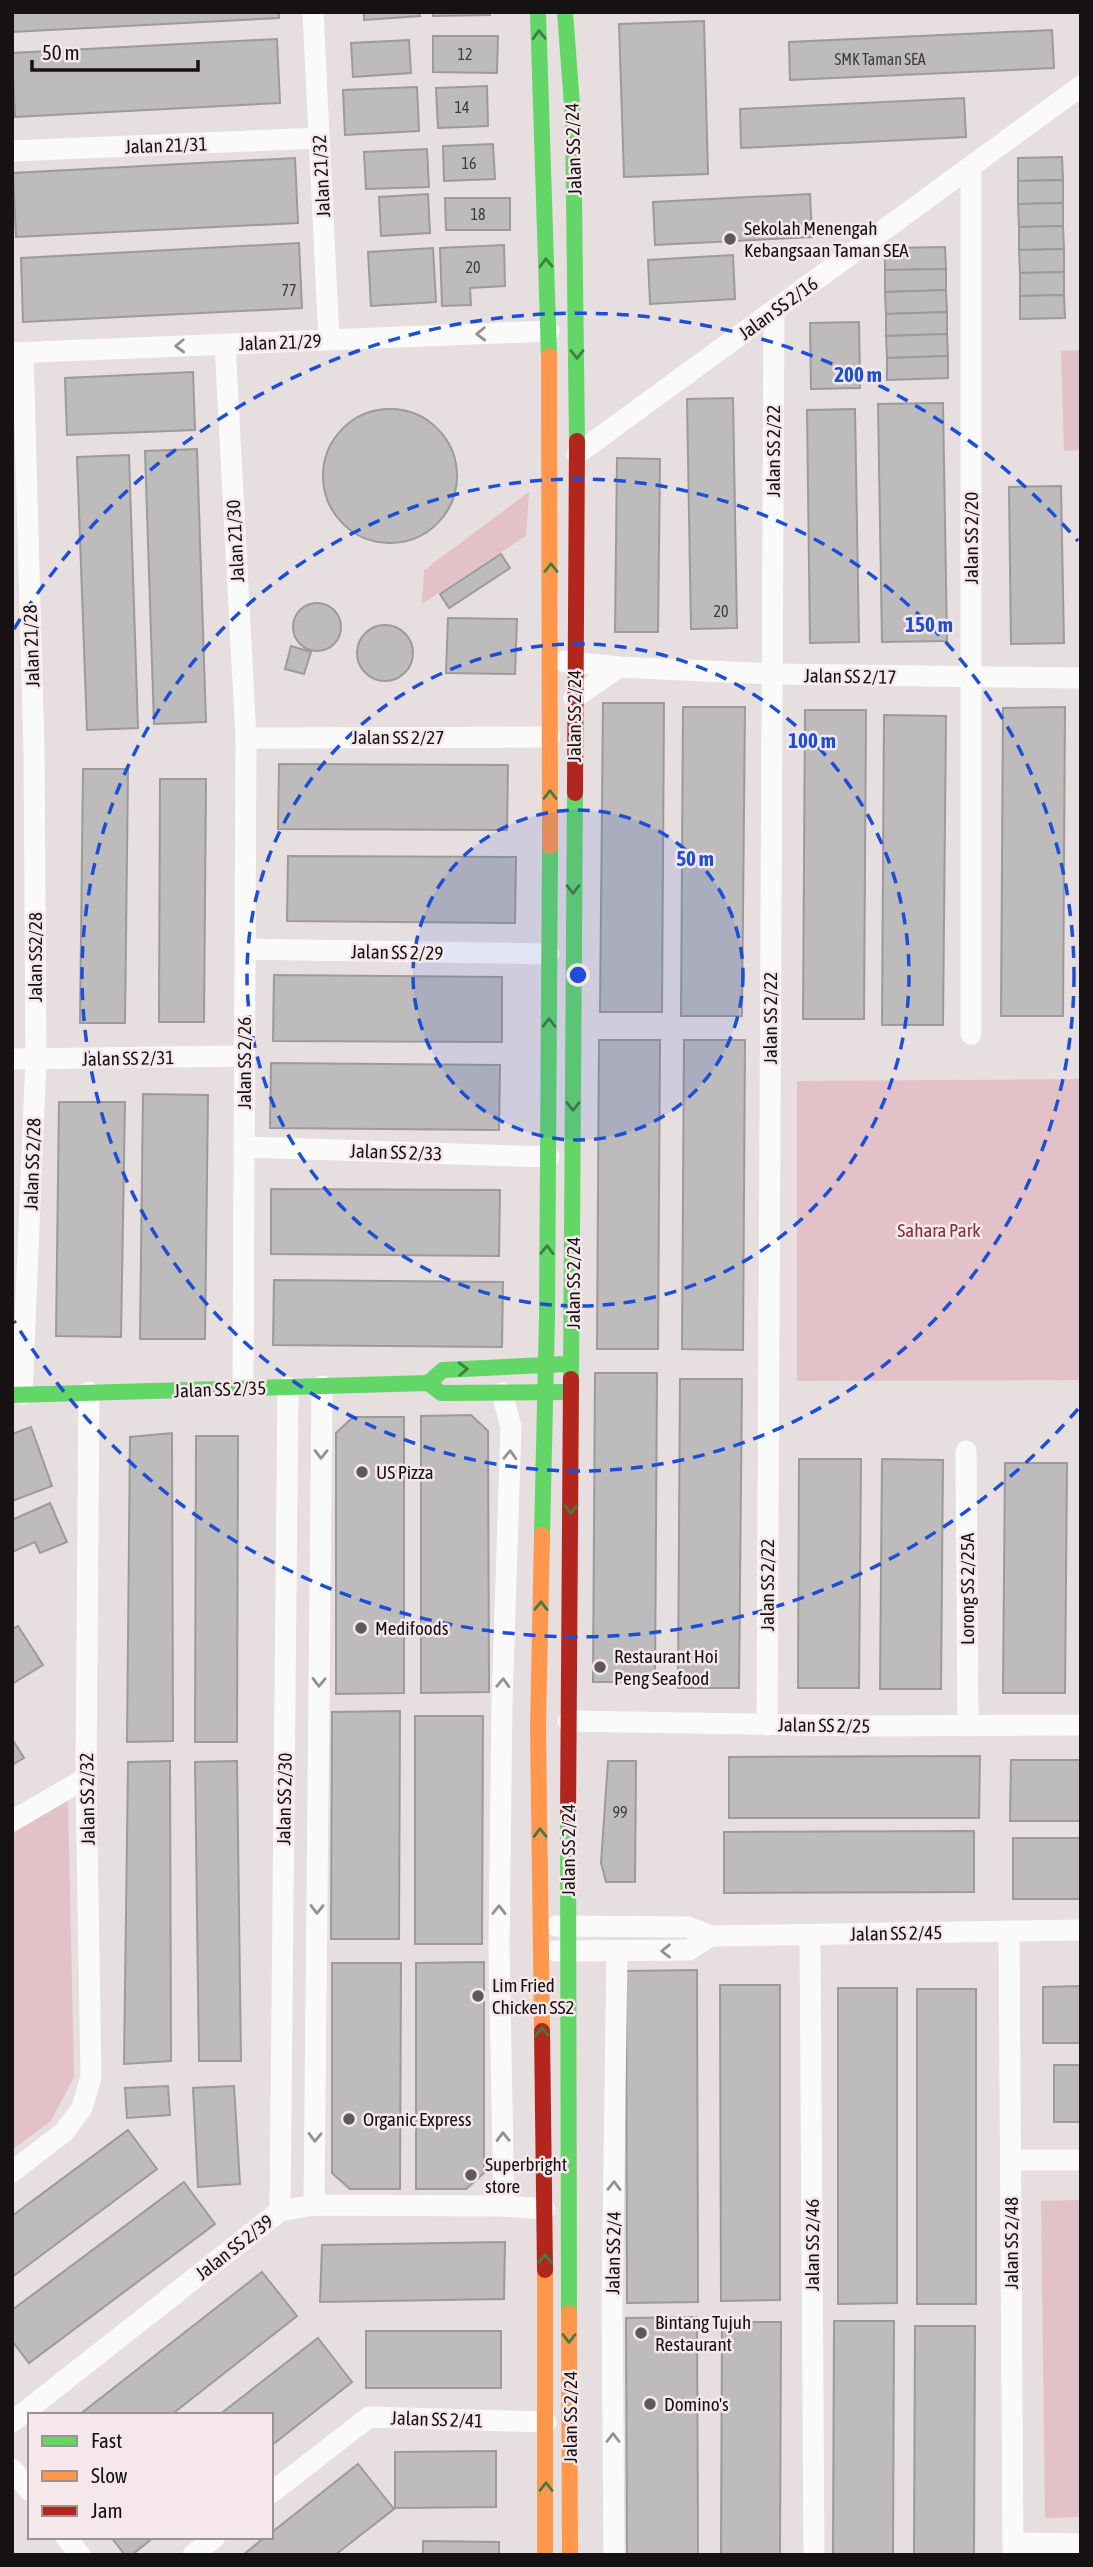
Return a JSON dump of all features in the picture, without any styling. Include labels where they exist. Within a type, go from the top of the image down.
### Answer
[{"type":"main road","name":"Jalan SS 2/24","points":[[538,12],[549,331],[551,553],[549,1157],[538,1727],[545,2208],[545,2555]]},
{"type":"main road","name":"Jalan SS 2/24","points":[[565,12],[573,118],[577,286],[573,1364],[567,1951],[570,2555]]},
{"type":"main road","points":[[549,331],[563,322],[577,286]]},
{"type":"main road","points":[[504,1367],[528,1348],[544,1328],[547,1318]]},
{"type":"main road","name":"Jalan SS 2/35","points":[[428,1383],[443,1370],[573,1364]]},
{"type":"main road","name":"Jalan SS 2/35","points":[[17,1394],[428,1383],[441,1393],[572,1392]]},
{"type":"main road","points":[[502,1393],[519,1401],[532,1416],[544,1441]]},
{"type":"street","name":"Jalan 21/32","points":[[313,12],[329,340]]},
{"type":"street","name":"Jalan SS 2/16","points":[[577,454],[1081,86]]},
{"type":"street","name":"Jalan 21/31","points":[[12,151],[319,138]]},
{"type":"street","name":"Jalan SS 2/20","points":[[971,167],[971,1034]]},
{"type":"street","name":"Jalan SS 2/22","points":[[767,1725],[774,311]]},
{"type":"street","name":"Jalan 21/29","points":[[18,353],[549,331]]},
{"type":"street","name":"Jalan 21/30","points":[[225,344],[246,738]]},
{"type":"street","name":"Jalan 21/28","points":[[18,353],[34,750],[35,856]]},
{"type":"street","name":"Jalan SS 2/17","points":[[550,660],[619,667],[772,674],[1081,678]]},
{"type":"street","points":[[574,698],[619,667]]},
{"type":"street","name":"Jalan SS 2/27","points":[[246,738],[550,737]]},
{"type":"street","name":"Jalan SS 2/26","points":[[243,1388],[246,738]]},
{"type":"street","name":"Jalan SS2/28","points":[[35,856],[36,1059]]},
{"type":"street","name":"Jalan SS 2/29","points":[[245,949],[549,954]]},
{"type":"street","name":"Jalan SS 2/31","points":[[12,1059],[244,1056]]},
{"type":"street","name":"Jalan SS 2/28","points":[[17,1394],[36,1059]]},
{"type":"street","name":"Jalan SS 2/33","points":[[244,1147],[549,1157]]},
{"type":"street","points":[[314,2205],[322,1386]]},
{"type":"street","name":"Jalan SS 2/30","points":[[279,2211],[288,1387]]},
{"type":"street","name":"Jalan SS 2/32","points":[[12,2172],[64,2132],[82,2108],[91,2077],[86,1778],[89,1392]]},
{"type":"street","points":[[502,1393],[511,1427],[502,1703],[499,1948],[504,2206]]},
{"type":"street","name":"Lorong SS 2/25A","points":[[966,1451],[968,1726]]},
{"type":"street","name":"Jalan SS 2/25","points":[[568,1721],[767,1725],[1081,1725]]},
{"type":"street","points":[[12,1821],[86,1778]]},
{"type":"street","name":"Jalan SS 2/45","points":[[541,1926],[688,1927],[711,1936],[1081,1930]]},
{"type":"street","name":"Jalan SS 2/48","points":[[1009,1931],[1013,2549]]},
{"type":"street","name":"Jalan SS 2/46","points":[[810,1935],[814,2555]]},
{"type":"street","name":"Jalan SS 2/45","points":[[541,1951],[689,1950],[711,1936]]},
{"type":"street","name":"Jalan SS 2/4","points":[[614,2555],[612,2304],[617,1951]]},
{"type":"street","points":[[1011,2160],[1081,2160]]},
{"type":"street","name":"Jalan SS 2/39","points":[[12,2422],[279,2211],[314,2205],[545,2208]]},
{"type":"street","name":"Jalan SS 2/41","points":[[273,2491],[369,2417],[546,2422]]},
{"type":"street","points":[[12,2469],[28,2489]]},
{"type":"street","points":[[68,2539],[80,2555]]},
{"type":"street","points":[[193,2555],[213,2539]]},
{"type":"street","points":[[1013,2549],[1081,2544]]},
{"type":"green space","points":[[1081,350],[1081,450],[1064,451],[1061,351]]},
{"type":"green space","points":[[529,492],[526,536],[422,604],[424,570]]},
{"type":"green space","name":"Sahara Park","points":[[1081,1079],[1081,1380],[797,1381],[797,1081]]},
{"type":"green space","points":[[68,1800],[74,2077],[51,2121],[12,2150],[12,1834]]},
{"type":"green space","points":[[1081,2200],[1081,2517],[1045,2518],[1041,2201]]},
{"type":"building","points":[[12,12],[279,12],[279,18],[12,32]]},
{"type":"building","points":[[364,12],[419,12],[420,16],[364,20]]},
{"type":"building","points":[[433,12],[490,12],[490,15],[433,16]]},
{"type":"building","points":[[704,21],[708,174],[624,177],[619,24]]},
{"type":"building","points":[[1052,30],[1054,68],[790,80],[789,42]]},
{"type":"building","points":[[433,36],[498,36],[497,73],[433,72]]},
{"type":"building","points":[[277,39],[280,103],[15,117],[12,53]]},
{"type":"building","points":[[409,40],[411,73],[353,77],[351,43]]},
{"type":"building","points":[[487,86],[488,126],[438,128],[436,88]]},
{"type":"building","points":[[417,87],[419,131],[345,135],[343,90]]},
{"type":"building","points":[[964,98],[966,137],[741,148],[740,109]]},
{"type":"building","points":[[493,144],[495,179],[444,181],[443,146]]},
{"type":"building","points":[[427,149],[429,187],[366,189],[364,152]]},
{"type":"building","points":[[1062,157],[1063,180],[1018,181],[1018,158]]},
{"type":"building","points":[[295,158],[298,223],[16,237],[13,173]]},
{"type":"building","points":[[1063,180],[1063,203],[1018,204],[1018,181]]},
{"type":"building","points":[[428,194],[430,233],[381,236],[379,197]]},
{"type":"building","points":[[810,194],[812,237],[655,245],[653,202]]},
{"type":"building","points":[[445,198],[510,198],[510,230],[446,230]]},
{"type":"building","points":[[1063,203],[1063,226],[1019,227],[1018,204]]},
{"type":"building","points":[[1063,226],[1064,249],[1019,250],[1019,227]]},
{"type":"building","points":[[299,243],[302,308],[23,322],[21,258]]},
{"type":"building","points":[[504,245],[505,286],[470,288],[471,305],[442,306],[440,248]]},
{"type":"building","points":[[945,247],[946,269],[885,270],[885,248]]},
{"type":"building","points":[[433,248],[436,302],[371,306],[368,252]]},
{"type":"building","points":[[1064,249],[1064,272],[1020,273],[1019,250]]},
{"type":"building","points":[[733,255],[735,299],[650,304],[648,260]]},
{"type":"building","points":[[946,269],[946,290],[885,292],[885,270]]},
{"type":"building","points":[[1064,272],[1064,295],[1020,296],[1020,273]]},
{"type":"building","points":[[946,290],[947,312],[886,314],[885,292]]},
{"type":"building","points":[[1064,295],[1065,318],[1020,319],[1020,296]]},
{"type":"building","points":[[947,312],[947,334],[886,336],[886,314]]},
{"type":"building","points":[[859,322],[860,388],[811,389],[810,323]]},
{"type":"building","points":[[947,334],[948,356],[887,358],[886,336]]},
{"type":"building","points":[[948,356],[948,378],[887,380],[887,358]]},
{"type":"building","points":[[193,372],[195,430],[67,435],[65,378]]},
{"type":"building","points":[[733,398],[737,628],[691,629],[687,399]]},
{"type":"building","points":[[943,403],[947,641],[882,642],[878,404]]},
{"type":"building","points":[[390,409],[415,415],[437,429],[451,451],[457,476],[451,501],[437,523],[415,537],[390,543],[365,537],[343,523],[329,501],[323,476],[329,451],[343,429],[365,415]]},
{"type":"building","points":[[855,409],[859,642],[810,643],[807,410]]},
{"type":"building","points":[[197,449],[206,722],[154,724],[145,451]]},
{"type":"building","points":[[129,455],[138,728],[87,730],[77,457]]},
{"type":"building","points":[[617,458],[660,459],[658,632],[615,632]]},
{"type":"building","points":[[1061,486],[1064,643],[1011,644],[1009,487]]},
{"type":"building","points":[[501,554],[510,568],[449,608],[440,594]]},
{"type":"building","points":[[317,603],[334,610],[341,627],[334,644],[317,651],[300,644],[293,627],[300,610]]},
{"type":"building","points":[[448,618],[517,619],[515,674],[446,673]]},
{"type":"building","points":[[385,625],[396,627],[405,633],[411,642],[411,664],[405,673],[396,679],[385,681],[374,679],[365,673],[359,664],[357,653],[359,642],[365,633],[374,627]]},
{"type":"building","points":[[291,646],[311,652],[304,674],[285,669]]},
{"type":"building","points":[[603,703],[664,703],[662,1012],[600,1012]]},
{"type":"building","points":[[683,707],[745,707],[742,1016],[681,1016]]},
{"type":"building","points":[[1065,707],[1063,1016],[1001,1016],[1003,708]]},
{"type":"building","points":[[805,710],[866,710],[864,1019],[803,1019]]},
{"type":"building","points":[[884,715],[946,716],[943,1025],[882,1025]]},
{"type":"building","points":[[279,764],[508,765],[507,830],[278,829]]},
{"type":"building","points":[[83,769],[128,769],[125,1023],[80,1023]]},
{"type":"building","points":[[160,779],[206,779],[204,1022],[159,1022]]},
{"type":"building","points":[[288,856],[516,857],[515,923],[287,921]]},
{"type":"building","points":[[274,975],[502,977],[502,1042],[273,1041]]},
{"type":"building","points":[[599,1040],[660,1040],[658,1349],[597,1349]]},
{"type":"building","points":[[684,1040],[745,1040],[743,1350],[682,1349]]},
{"type":"building","points":[[271,1063],[500,1065],[499,1130],[270,1128]]},
{"type":"building","points":[[143,1094],[208,1095],[205,1339],[140,1339]]},
{"type":"building","points":[[59,1102],[125,1102],[121,1337],[56,1336]]},
{"type":"building","points":[[271,1189],[500,1190],[499,1256],[271,1254]]},
{"type":"building","points":[[274,1280],[503,1282],[502,1347],[273,1345]]},
{"type":"building","points":[[595,1373],[657,1373],[655,1682],[593,1682]]},
{"type":"building","points":[[680,1379],[742,1379],[739,1688],[678,1688]]},
{"type":"building","points":[[471,1415],[488,1431],[489,1692],[421,1693],[421,1416]]},
{"type":"building","points":[[353,1417],[404,1417],[404,1693],[336,1694],[336,1433]]},
{"type":"building","points":[[31,1427],[52,1486],[12,1501],[12,1434]]},
{"type":"building","points":[[172,1433],[173,1741],[127,1742],[130,1437]]},
{"type":"building","points":[[196,1436],[238,1436],[237,1742],[195,1742]]},
{"type":"building","points":[[799,1459],[861,1459],[859,1688],[798,1688]]},
{"type":"building","points":[[882,1459],[943,1460],[941,1689],[880,1689]]},
{"type":"building","points":[[1005,1463],[1067,1463],[1065,1693],[1003,1693]]},
{"type":"building","points":[[50,1503],[67,1542],[40,1553],[35,1542],[12,1552],[12,1520]]},
{"type":"building","points":[[18,1626],[43,1665],[12,1684],[12,1629]]},
{"type":"building","points":[[400,1711],[399,1939],[331,1939],[332,1712]]},
{"type":"building","points":[[415,1716],[483,1716],[482,1944],[415,1944]]},
{"type":"building","points":[[12,1739],[24,1758],[12,1765]]},
{"type":"building","points":[[980,1756],[979,1818],[729,1818],[729,1757]]},
{"type":"building","points":[[1011,1760],[1081,1760],[1081,1821],[1010,1821]]},
{"type":"building","points":[[170,1761],[171,2061],[124,2064],[128,1762]]},
{"type":"building","points":[[237,1761],[241,2061],[199,2061],[195,1762]]},
{"type":"building","points":[[608,1761],[636,1761],[635,1882],[606,1882],[601,1863]]},
{"type":"building","points":[[974,1831],[974,1892],[724,1893],[724,1832]]},
{"type":"building","points":[[1013,1838],[1081,1838],[1081,1899],[1013,1899]]},
{"type":"building","points":[[484,1962],[484,2173],[466,2189],[416,2189],[416,1963]]},
{"type":"building","points":[[332,1963],[401,1963],[400,2189],[350,2189],[332,2173]]},
{"type":"building","points":[[697,1970],[698,2302],[627,2303],[626,1971]]},
{"type":"building","points":[[720,1985],[780,1985],[780,2300],[721,2301]]},
{"type":"building","points":[[1081,1986],[1081,2043],[1043,2043],[1043,1987]]},
{"type":"building","points":[[838,1988],[897,1988],[897,2303],[838,2304]]},
{"type":"building","points":[[917,1989],[976,1989],[976,2304],[917,2304]]},
{"type":"building","points":[[1054,2065],[1081,2065],[1081,2122],[1054,2122]]},
{"type":"building","points":[[168,2086],[170,2115],[127,2118],[125,2088]]},
{"type":"building","points":[[234,2086],[240,2184],[198,2187],[193,2088]]},
{"type":"building","points":[[128,2130],[157,2169],[12,2277],[12,2216]]},
{"type":"building","points":[[184,2182],[215,2224],[29,2363],[12,2341],[12,2310]]},
{"type":"building","points":[[505,2242],[504,2299],[320,2302],[322,2245]]},
{"type":"building","points":[[262,2272],[297,2316],[174,2413],[82,2413]]},
{"type":"building","points":[[697,2317],[698,2555],[627,2555],[626,2318]]},
{"type":"building","points":[[834,2321],[894,2321],[893,2555],[833,2555]]},
{"type":"building","points":[[722,2322],[781,2322],[780,2555],[721,2555]]},
{"type":"building","points":[[915,2326],[975,2326],[974,2555],[914,2555]]},
{"type":"building","points":[[366,2331],[501,2331],[501,2388],[366,2388]]},
{"type":"building","points":[[318,2338],[352,2382],[273,2444],[273,2413],[222,2413]]},
{"type":"building","points":[[496,2451],[496,2507],[395,2508],[395,2452]]},
{"type":"building","points":[[358,2464],[394,2509],[335,2555],[243,2555],[263,2539],[273,2539],[273,2531]]},
{"type":"building","points":[[113,2539],[152,2539],[132,2555],[125,2555]]},
{"type":"building","points":[[423,2541],[499,2542],[499,2555],[423,2555]]},
{"type":"traffic: fast","points":[[538,12],[549,356]]},
{"type":"traffic: fast","points":[[565,12],[573,118],[577,441]]},
{"type":"traffic: fast","points":[[571,1379],[575,793]]},
{"type":"traffic: fast","points":[[542,1535],[547,1318],[550,846]]},
{"type":"traffic: fast","points":[[428,1383],[443,1370],[566,1364]]},
{"type":"traffic: fast","points":[[12,1395],[428,1383],[441,1393],[565,1392]]},
{"type":"traffic: fast","points":[[568,1820],[569,2313]]},
{"type":"traffic: slow","points":[[549,356],[550,846]]},
{"type":"traffic: slow","points":[[542,1535],[538,1727],[542,2031]]},
{"type":"traffic: slow","points":[[545,2270],[545,2555]]},
{"type":"traffic: slow","points":[[569,2313],[570,2555]]},
{"type":"traffic: jam","points":[[575,793],[577,441]]},
{"type":"traffic: jam","points":[[568,1820],[571,1379]]},
{"type":"traffic: jam","points":[[542,2031],[545,2270]]},
{"type":"place","name":"Sekolah Menengah Kebangsaan Taman SEA","points":[[730,239]]},
{"type":"place","name":"US Pizza","points":[[362,1472]]},
{"type":"place","name":"Medifoods","points":[[361,1628]]},
{"type":"place","name":"Restaurant Hoi Peng Seafood","points":[[600,1667]]},
{"type":"place","name":"Lim Fried Chicken SS2","points":[[478,1996]]},
{"type":"place","name":"Organic Express","points":[[349,2119]]},
{"type":"place","name":"Superbright store","points":[[471,2175]]},
{"type":"place","name":"Bintang Tujuh Restaurant","points":[[641,2333]]},
{"type":"place","name":"Domino's","points":[[650,2404]]}]
